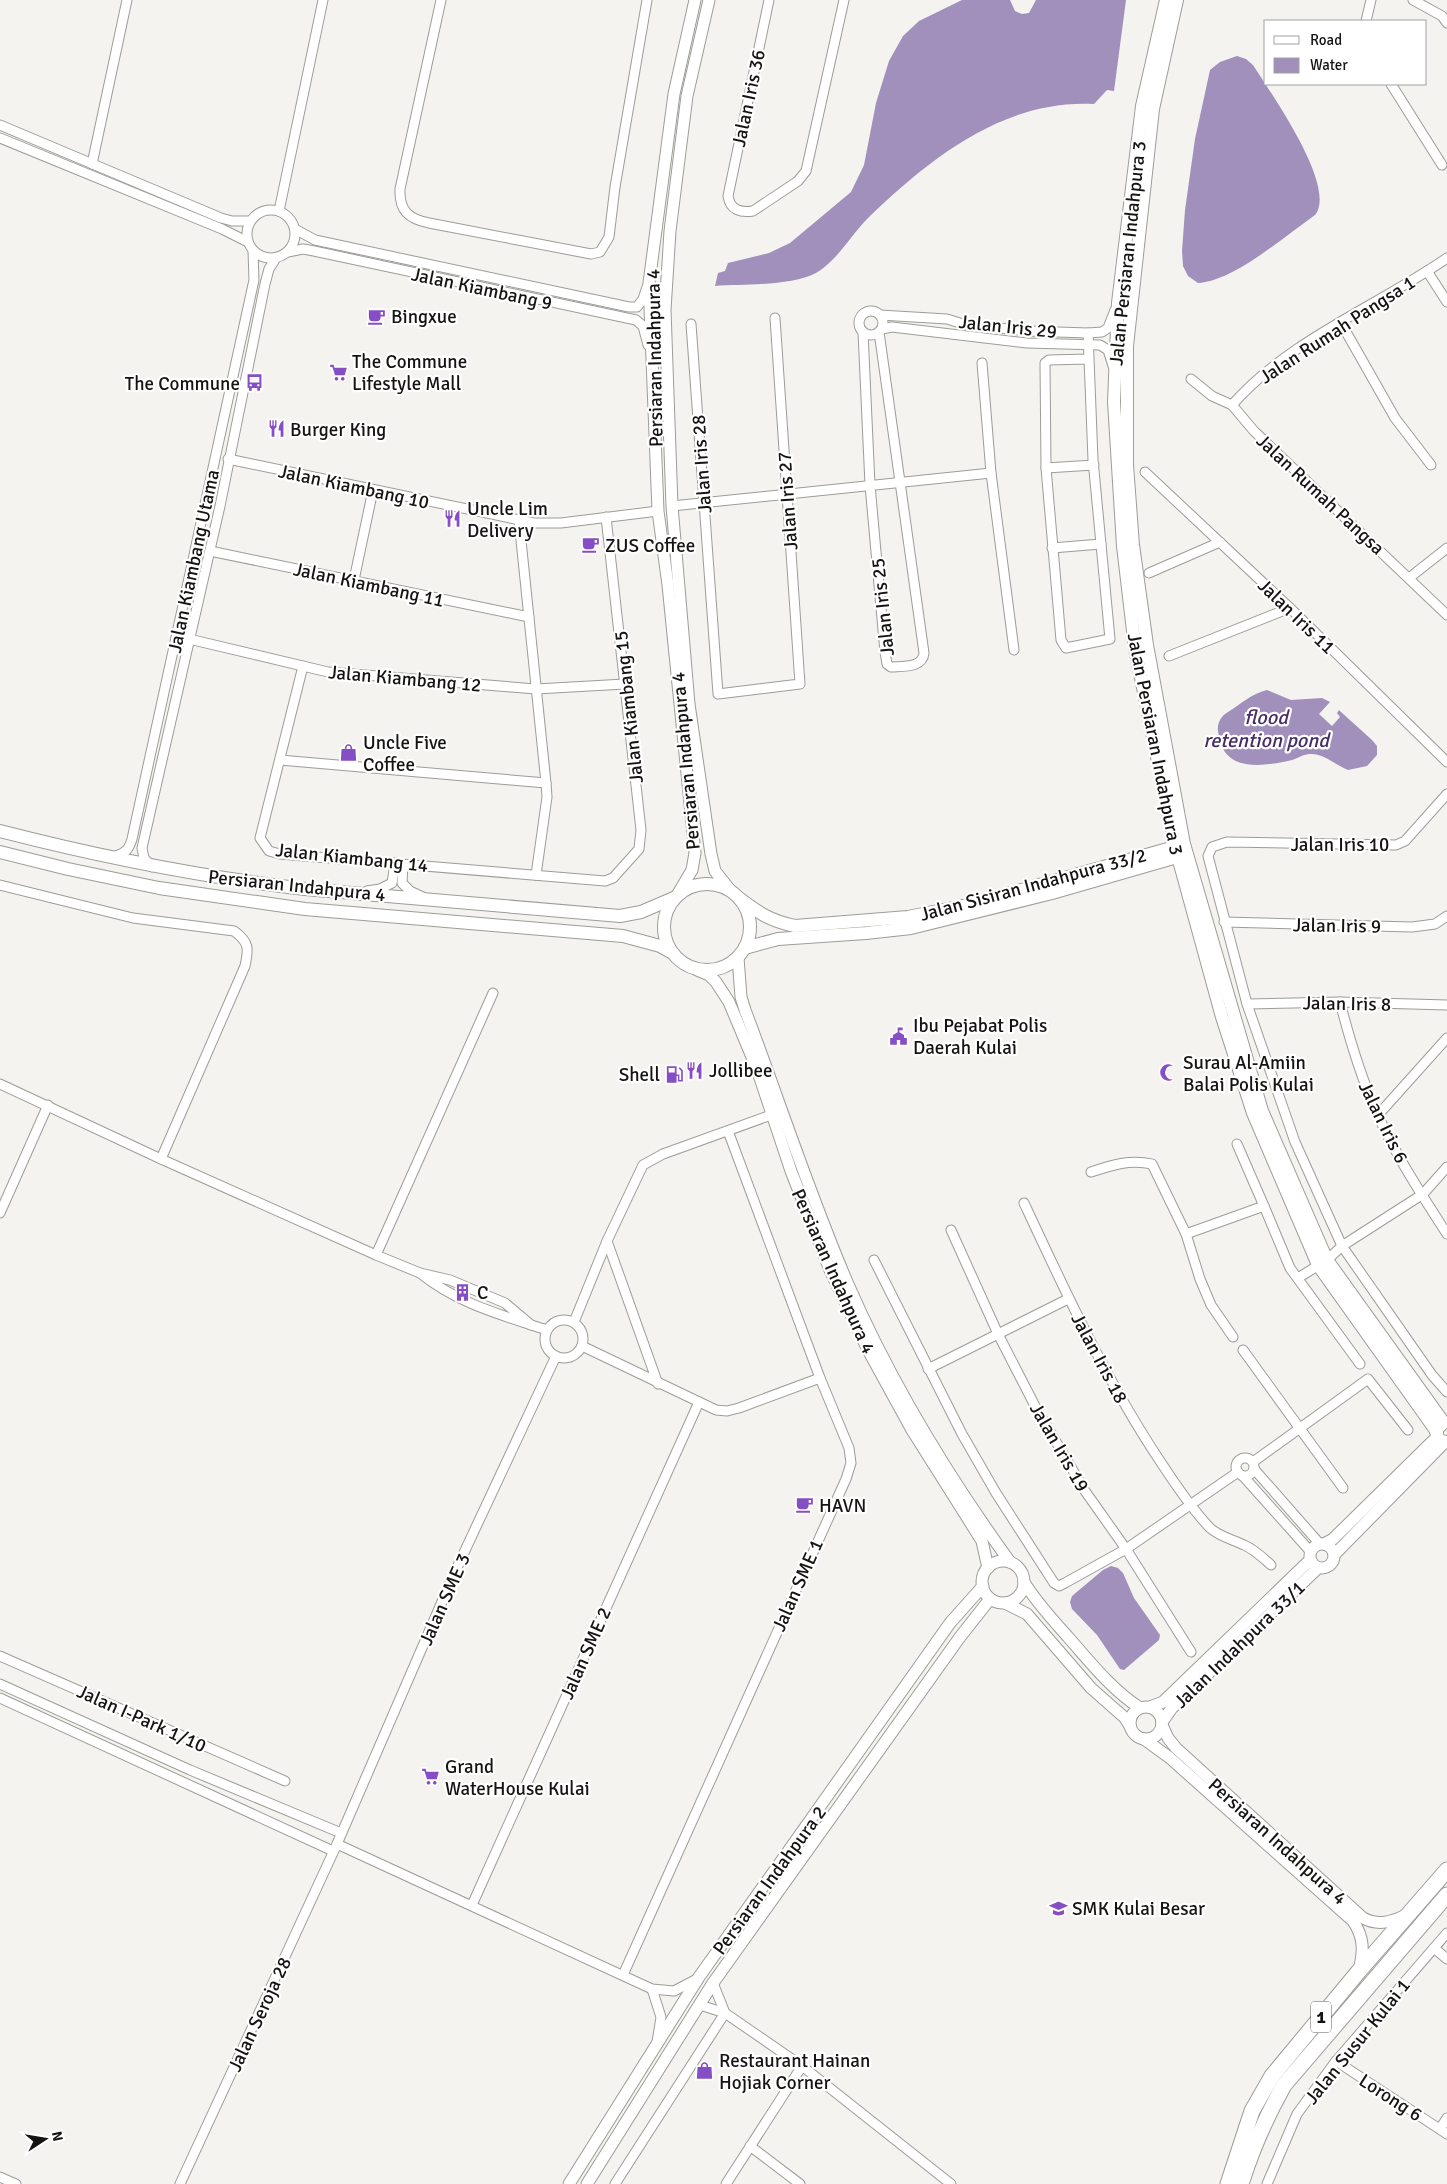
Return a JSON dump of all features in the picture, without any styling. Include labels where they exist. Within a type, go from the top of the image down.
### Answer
[{"type":"highway","name":"1","points":[[1228,2184],[1252,2111],[1272,2076],[1359,1971],[1447,1870]]},
{"type":"highway","name":"1","points":[[1241,2184],[1267,2116],[1284,2085],[1447,1895]]},
{"type":"main road","name":"Jalan Persiaran Indahpura 3","points":[[1166,0],[1142,106],[1118,303],[1114,402],[1120,514],[1131,616],[1181,850],[1222,1017],[1253,1113],[1322,1262],[1443,1433]]},
{"type":"main road","name":"Jalan Persiaran Indahpura 3","points":[[1177,0],[1153,109],[1130,303],[1127,346],[1126,431],[1137,573],[1181,850]]},
{"type":"main road","name":"Persiaran Indahpura 4","points":[[0,831],[152,867],[253,883],[355,893],[620,916],[641,912],[676,897]]},
{"type":"main road","name":"Jalan Sisiran Indahpura 33/2","points":[[734,894],[762,916],[795,926],[908,917],[968,906],[1181,850]]},
{"type":"main road","name":"Jalan Sisiran Indahpura 33/2","points":[[741,953],[778,939],[911,928],[1052,894],[1181,850]]},
{"type":"main road","points":[[0,852],[68,869],[159,888],[305,909],[623,936],[653,944],[671,952],[687,966],[697,970],[712,971],[726,967],[741,953],[749,935],[750,922],[746,909],[734,894],[716,885],[702,884],[688,888],[676,897],[668,909],[664,923],[665,938],[671,952]]},
{"type":"street","points":[[92,164],[127,0]]},
{"type":"street","points":[[279,211],[323,0]]},
{"type":"street","points":[[441,0],[400,189],[400,200],[404,211],[418,221],[591,254],[600,252],[609,237],[615,187],[647,0]]},
{"type":"street","name":"Persiaran Indahpura 4","points":[[676,897],[692,870],[694,844],[668,585],[658,511],[649,283],[674,94],[695,0]]},
{"type":"street","name":"Persiaran Indahpura 4","points":[[709,0],[688,96],[666,276],[664,310],[672,506],[689,704],[715,872],[734,894]]},
{"type":"street","name":"Jalan Iris 36","points":[[769,0],[728,196],[729,202],[736,210],[753,211],[798,181],[806,171],[844,0]]},
{"type":"street","points":[[1366,20],[1371,0]]},
{"type":"street","points":[[1412,0],[1445,17]]},
{"type":"street","points":[[1392,85],[1442,165]]},
{"type":"street","points":[[0,125],[221,218],[232,221],[250,221]]},
{"type":"street","points":[[0,138],[222,229],[248,242]]},
{"type":"street","points":[[272,210],[279,211],[289,218],[295,230],[292,245],[288,252],[276,258],[264,258],[253,251],[246,235],[250,221],[260,212],[272,210]]},
{"type":"street","name":"Jalan Kiambang 9","points":[[295,230],[316,240],[629,307],[637,307],[643,299],[649,283]]},
{"type":"street","name":"Jalan Kiambang 9","points":[[288,252],[304,249],[636,320],[643,326],[652,357]]},
{"type":"street","name":"Jalan Kiambang Utama","points":[[110,857],[123,854],[129,849],[132,839],[254,280],[253,251]]},
{"type":"street","name":"Jalan Kiambang Utama","points":[[152,867],[144,858],[142,848],[210,551],[265,284],[269,269],[276,258]]},
{"type":"street","name":"Jalan Rumah Pangsa 1","points":[[1232,405],[1245,390],[1268,371],[1340,323],[1447,258]]},
{"type":"street","points":[[1427,271],[1447,302]]},
{"type":"street","name":"Jalan Iris 29","points":[[880,315],[947,319],[963,324],[1027,332],[1088,333],[1102,332],[1108,328],[1118,303]]},
{"type":"street","points":[[874,311],[880,315],[883,324],[880,331],[873,335],[863,332],[859,321],[863,314],[874,311]]},
{"type":"street","name":"Jalan Iris 27","points":[[718,694],[800,684],[775,318]]},
{"type":"street","points":[[1340,323],[1395,418],[1431,464]]},
{"type":"street","name":"Jalan Iris 28","points":[[691,324],[718,694]]},
{"type":"street","name":"Jalan Iris 29","points":[[880,331],[892,327],[1027,343],[1104,346],[1108,350],[1115,372]]},
{"type":"street","name":"Jalan Iris 25","points":[[863,332],[870,485],[885,652],[887,664],[891,667],[920,662],[924,659],[924,653],[880,331]]},
{"type":"street","points":[[1088,333],[1094,465],[1110,639],[1066,648],[1061,640],[1046,468],[1045,363],[1049,360],[1088,359]]},
{"type":"street","points":[[982,363],[991,473],[1014,650]]},
{"type":"street","points":[[866,374],[885,373]]},
{"type":"street","name":"Jalan Rumah Pangsa","points":[[1191,379],[1212,396],[1232,405],[1254,431],[1447,615]]},
{"type":"street","name":"Jalan Kiambang 10","points":[[228,458],[534,523],[561,522],[658,511]]},
{"type":"street","points":[[1046,468],[1094,465]]},
{"type":"street","name":"Jalan Iris 11","points":[[1145,472],[1290,608],[1447,762]]},
{"type":"street","points":[[672,506],[991,473]]},
{"type":"street","points":[[354,580],[373,490]]},
{"type":"street","name":"Jalan Kiambang 15","points":[[605,880],[613,878],[639,849],[641,840],[606,517]]},
{"type":"street","points":[[519,521],[546,783],[546,797],[536,875]]},
{"type":"street","points":[[1149,573],[1220,542]]},
{"type":"street","points":[[1052,548],[1101,544]]},
{"type":"street","points":[[1409,578],[1447,548]]},
{"type":"street","name":"Jalan Kiambang 11","points":[[210,551],[529,617]]},
{"type":"street","points":[[1169,656],[1290,608]]},
{"type":"street","name":"Jalan Kiambang 12","points":[[189,639],[328,672],[536,689],[625,684]]},
{"type":"street","name":"Jalan Kiambang 14","points":[[303,666],[260,838],[269,851],[280,854],[605,880]]},
{"type":"street","points":[[280,760],[546,783]]},
{"type":"street","name":"Jalan Iris 10","points":[[1224,922],[1208,856],[1212,847],[1227,842],[1396,845],[1405,841],[1447,794]]},
{"type":"street","points":[[355,893],[389,885],[394,880],[399,863]]},
{"type":"street","points":[[399,863],[404,886],[410,891],[429,899]]},
{"type":"street","points":[[0,885],[133,918],[234,931],[244,939],[248,952],[245,966],[161,1159]]},
{"type":"street","name":"Jalan Iris 9","points":[[1224,922],[1412,927],[1435,924],[1447,916]]},
{"type":"street","points":[[1224,922],[1247,1004],[1295,1142],[1342,1246],[1432,1375],[1447,1392]]},
{"type":"street","name":"Persiaran Indahpura 4","points":[[741,953],[745,1010],[833,1249],[858,1306],[889,1368],[920,1423],[967,1501],[1010,1562]]},
{"type":"street","name":"Persiaran Indahpura 4","points":[[697,970],[709,975],[716,982],[728,1002],[757,1069],[771,1115],[826,1262],[867,1348],[912,1430],[982,1541],[988,1568]]},
{"type":"street","points":[[376,1255],[493,993]]},
{"type":"street","name":"Jalan Iris 8","points":[[1247,1004],[1340,1002],[1447,1005]]},
{"type":"street","name":"Jalan Iris 6","points":[[1340,1002],[1357,1064],[1378,1115],[1399,1158],[1447,1234]]},
{"type":"street","points":[[1378,1115],[1447,1038]]},
{"type":"street","points":[[0,1084],[161,1159],[376,1255],[420,1273],[450,1280],[505,1303],[531,1325]]},
{"type":"street","points":[[0,1212],[48,1105]]},
{"type":"street","points":[[574,1322],[607,1241],[643,1165],[663,1154],[771,1115]]},
{"type":"street","name":"Jalan SME 1","points":[[623,1975],[846,1479],[851,1463],[848,1448],[728,1132]]},
{"type":"street","points":[[1237,1144],[1290,1268],[1360,1364]]},
{"type":"street","points":[[1091,1172],[1123,1162],[1138,1161],[1152,1164],[1186,1234],[1200,1279],[1211,1305],[1233,1337]]},
{"type":"street","points":[[1298,1278],[1342,1246],[1422,1194],[1447,1167]]},
{"type":"street","name":"Jalan Iris 18","points":[[1024,1202],[1068,1299],[1144,1437],[1191,1505],[1217,1533],[1256,1552],[1270,1565]]},
{"type":"street","points":[[1186,1234],[1264,1206]]},
{"type":"street","name":"Jalan Iris 19","points":[[951,1230],[998,1334],[1035,1406],[1085,1491],[1126,1549],[1191,1652]]},
{"type":"street","points":[[607,1241],[658,1384]]},
{"type":"street","points":[[874,1260],[928,1369],[996,1493],[1054,1583],[1059,1586],[1126,1549],[1240,1474],[1249,1476],[1253,1466],[1301,1427],[1368,1379],[1408,1430]]},
{"type":"street","points":[[420,1273],[436,1286],[459,1300],[508,1319],[547,1330]]},
{"type":"street","points":[[928,1369],[1068,1299]]},
{"type":"street","points":[[559,1320],[574,1322],[580,1329],[583,1337],[582,1346],[578,1353],[571,1357],[563,1358],[556,1356],[546,1345],[545,1337],[547,1330],[559,1320]]},
{"type":"street","points":[[582,1346],[658,1384],[716,1410],[727,1412],[820,1378]]},
{"type":"street","points":[[1243,1350],[1301,1427],[1343,1488]]},
{"type":"street","name":"Jalan SME 3","points":[[335,1847],[454,1574],[556,1356]]},
{"type":"street","points":[[1412,1389],[1432,1375]]},
{"type":"street","name":"Jalan SME 2","points":[[472,1905],[699,1402]]},
{"type":"street","points":[[1316,1553],[1280,1499],[1248,1459],[1240,1460],[1237,1464],[1240,1474],[1270,1506],[1316,1553],[1329,1566],[1334,1555],[1443,1433]]},
{"type":"street","name":"Jalan Indahpura 33/1","points":[[1145,1708],[1162,1702],[1443,1433]]},
{"type":"street","points":[[1316,1553],[1331,1548],[1334,1555]]},
{"type":"street","name":"Jalan Indahpura 33/1","points":[[1162,1723],[1172,1708],[1316,1553]]},
{"type":"street","points":[[998,1562],[1010,1562],[1020,1570],[1024,1582],[1019,1596],[1005,1603],[990,1598],[983,1586],[984,1573],[988,1568],[998,1562]]},
{"type":"street","name":"Persiaran Indahpura 4","points":[[1024,1582],[1033,1597],[1116,1690],[1145,1708],[1157,1712],[1168,1738],[1176,1748],[1363,1918],[1378,1923],[1391,1921],[1411,1912]]},
{"type":"street","name":"Persiaran Indahpura 2","points":[[569,2184],[699,1977],[950,1623],[983,1586]]},
{"type":"street","name":"Persiaran Indahpura 2","points":[[587,2184],[713,1983],[960,1637],[990,1598]]},
{"type":"street","name":"Persiaran Indahpura 4","points":[[1005,1603],[1026,1614],[1091,1688],[1125,1718],[1136,1736],[1170,1758],[1353,1921],[1363,1945],[1359,1971]]},
{"type":"street","name":"Jalan I-Park 1/10","points":[[0,1656],[284,1781]]},
{"type":"street","points":[[0,1684],[190,1770],[341,1833]]},
{"type":"street","points":[[0,1698],[335,1847],[472,1905],[652,1989],[674,1990],[699,1977]]},
{"type":"street","points":[[1130,1726],[1133,1713],[1145,1708]]},
{"type":"street","points":[[1144,1740],[1155,1737],[1160,1732],[1162,1723]]},
{"type":"street","name":"Jalan Seroja 28","points":[[180,2184],[335,1847]]},
{"type":"street","name":"Jalan Susur Kulai 1","points":[[1267,2184],[1297,2114],[1336,2061],[1447,1933]]},
{"type":"street","points":[[1434,1948],[1447,1959]]},
{"type":"street","points":[[713,1983],[725,2013]]},
{"type":"street","points":[[652,1989],[661,2017],[656,2046]]},
{"type":"street","points":[[700,2005],[725,2013],[802,2066],[951,2184]]},
{"type":"street","points":[[615,2184],[725,2013]]},
{"type":"street","name":"Lorong 6","points":[[1336,2061],[1443,2131]]},
{"type":"street","points":[[726,2184],[802,2066]]},
{"type":"street","points":[[1443,2131],[1447,2118]]},
{"type":"street","points":[[750,2146],[800,2184]]},
{"type":"street","points":[[0,2177],[16,2184]]},
{"type":"water","points":[[962,0],[1010,0],[1015,11],[1022,14],[1029,13],[1036,0],[1126,0],[1114,91],[1107,90],[1094,104],[1061,105],[1029,111],[999,122],[970,137],[916,175],[892,196],[861,225],[831,261],[816,273],[781,282],[715,286],[718,273],[725,271],[728,263],[769,253],[790,243],[851,192],[864,165],[876,103],[889,61],[903,36],[919,21]]},
{"type":"water","points":[[1237,56],[1246,59],[1253,65],[1286,117],[1310,162],[1320,202],[1315,215],[1259,256],[1227,274],[1198,283],[1188,276],[1183,266],[1182,251],[1185,210],[1195,139],[1210,70],[1220,62]]},
{"type":"water","name":"flood retention pond","points":[[1267,690],[1291,700],[1322,698],[1330,702],[1372,740],[1377,746],[1377,755],[1367,766],[1348,770],[1325,757],[1315,754],[1292,760],[1256,765],[1245,764],[1235,760],[1227,754],[1221,745],[1218,731],[1220,720],[1246,700]]},
{"type":"water","points":[[1111,1566],[1118,1568],[1123,1573],[1134,1598],[1160,1635],[1159,1640],[1124,1670],[1120,1669],[1097,1635],[1072,1609],[1070,1602],[1072,1596],[1103,1570]]},
{"type":"pier","points":[[1330,702],[1338,705],[1339,710],[1337,713],[1340,717],[1332,726],[1319,714]]},
{"type":"place","name":"Bingxue","points":[[377,316]]},
{"type":"place","name":"The Commune Lifestyle Mall","points":[[338,372]]},
{"type":"place","name":"The Commune","points":[[254,383]]},
{"type":"place","name":"Burger King","points":[[276,429]]},
{"type":"place","name":"Uncle Lim Delivery","points":[[453,519]]},
{"type":"place","name":"ZUS Coffee","points":[[591,545]]},
{"type":"place","name":"Uncle Five Coffee","points":[[349,753]]},
{"type":"place","name":"Ibu Pejabat Polis Daerah Kulai","points":[[899,1036]]},
{"type":"place","name":"Jollibee","points":[[695,1070]]},
{"type":"place","name":"Surau Al-Amiin Balai Polis Kulai","points":[[1169,1073]]},
{"type":"place","name":"Shell","points":[[674,1074]]},
{"type":"place","name":"C","points":[[463,1292]]},
{"type":"place","name":"HAVN","points":[[805,1505]]},
{"type":"place","name":"Grand WaterHouse Kulai","points":[[431,1777]]},
{"type":"place","name":"SMK Kulai Besar","points":[[1058,1908]]},
{"type":"place","name":"Restaurant Hainan Hojiak Corner","points":[[705,2071]]}]
